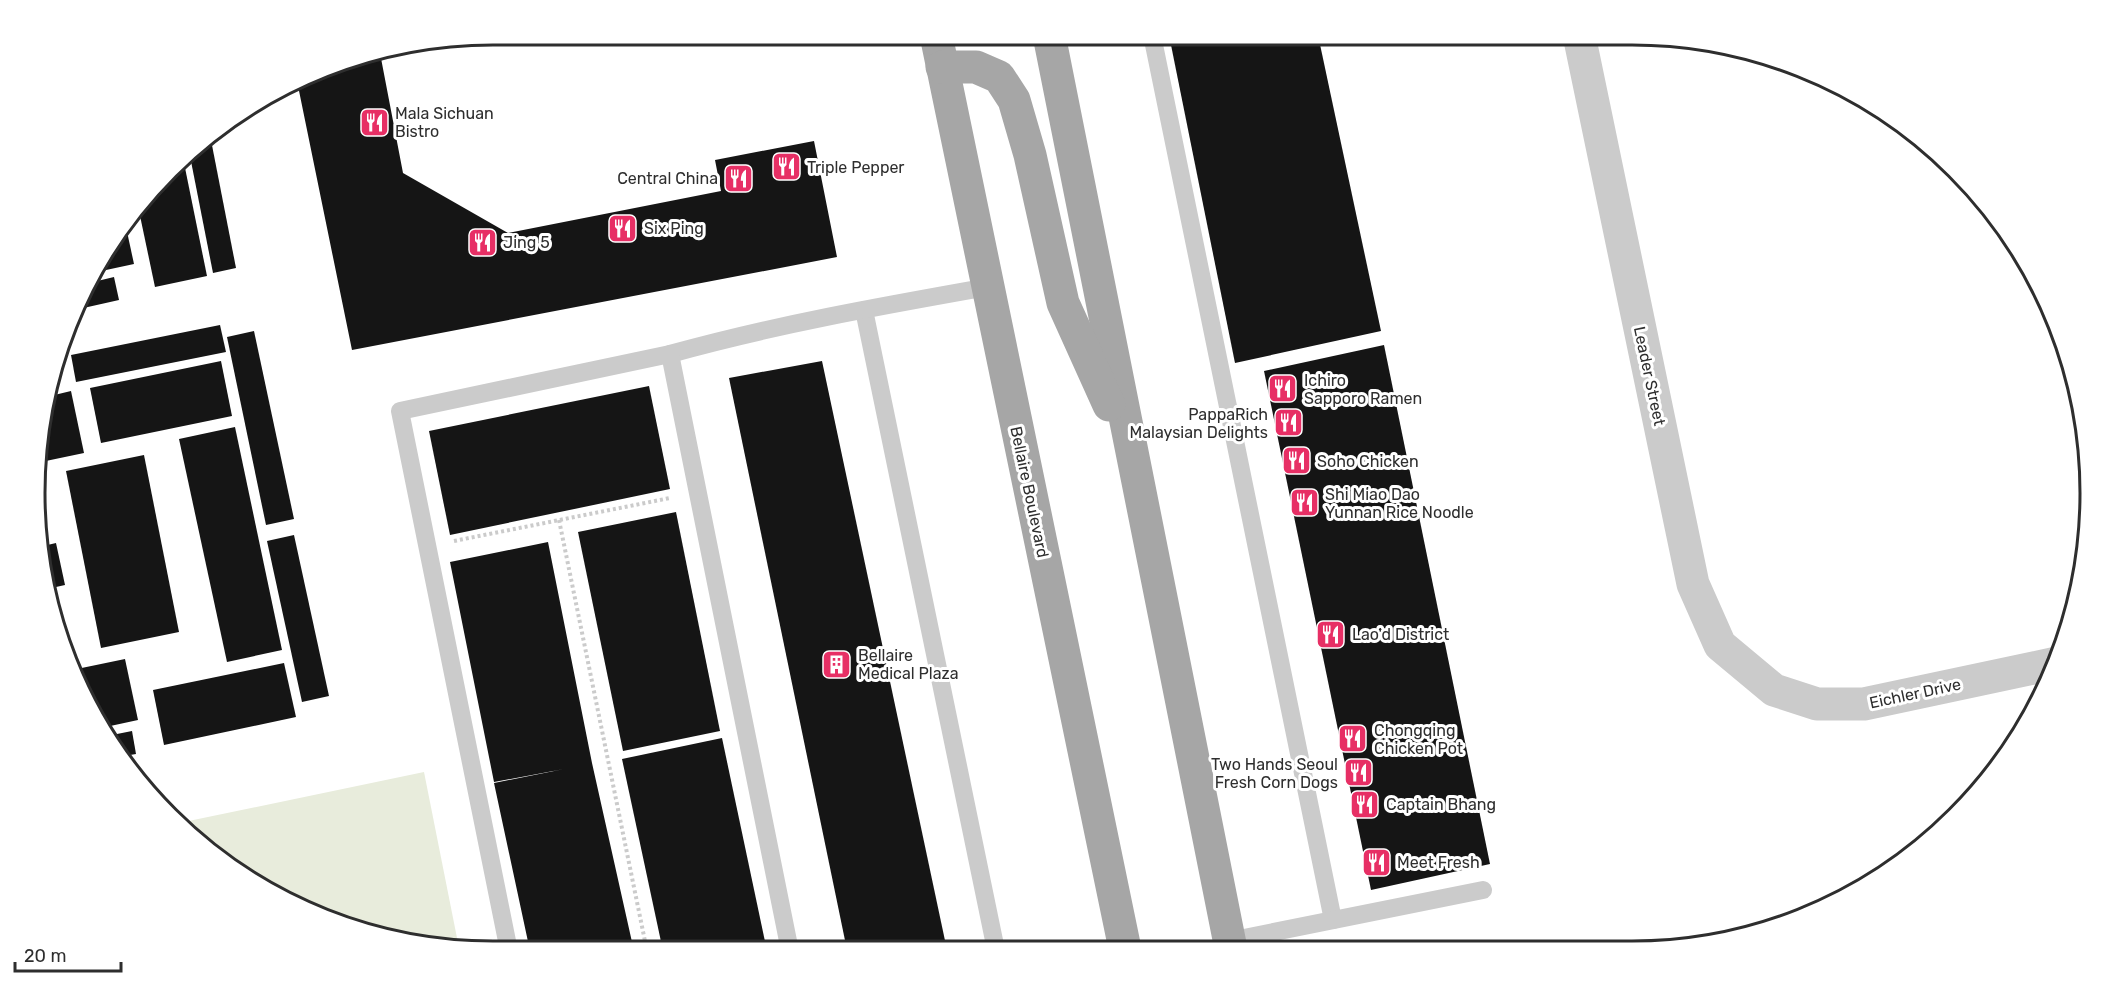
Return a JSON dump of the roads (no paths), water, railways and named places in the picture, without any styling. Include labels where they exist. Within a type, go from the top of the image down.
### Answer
[{"type":"main road","name":"Bellaire Boulevard","points":[[938,45],[1123,941]]},
{"type":"main road","points":[[1051,45],[1229,941]]},
{"type":"main road","points":[[942,67],[976,67],[999,77],[1014,100],[1030,155],[1063,303],[1134,462]]},
{"type":"street","name":"Leader Street","points":[[1581,45],[1692,584],[1720,645],[1774,690]]},
{"type":"street","name":"Eichler Drive","points":[[1774,690],[1817,704],[1864,704],[2045,665]]},
{"type":"lane","points":[[1154,45],[1334,920]]},
{"type":"lane","points":[[507,941],[400,411],[864,310],[988,287]]},
{"type":"lane","points":[[864,310],[994,941]]},
{"type":"lane","points":[[670,354],[788,941]]},
{"type":"lane","points":[[1247,941],[1334,920],[1483,890]]},
{"type":"place","name":"Mala Sichuan Bistro","points":[[374,122]]},
{"type":"place","name":"Triple Pepper","points":[[786,167]]},
{"type":"place","name":"Central China","points":[[739,178]]},
{"type":"place","name":"Six Ping","points":[[623,228]]},
{"type":"place","name":"Jing 5","points":[[482,242]]},
{"type":"place","name":"Ichiro Sapporo Ramen","points":[[1283,389]]},
{"type":"place","name":"PappaRich Malaysian Delights","points":[[1289,423]]},
{"type":"place","name":"Soho Chicken","points":[[1296,461]]},
{"type":"place","name":"Shi Miao Dao Yunnan Rice Noodle","points":[[1304,503]]},
{"type":"place","name":"Lao'd District","points":[[1331,634]]},
{"type":"place","name":"Bellaire Medical Plaza","points":[[837,664]]},
{"type":"place","name":"Chongqing Chicken Pot","points":[[1353,739]]},
{"type":"place","name":"Two Hands Seoul Fresh Corn Dogs","points":[[1359,773]]},
{"type":"place","name":"Captain Bhang","points":[[1365,804]]},
{"type":"place","name":"Meet Fresh","points":[[1376,862]]}]
